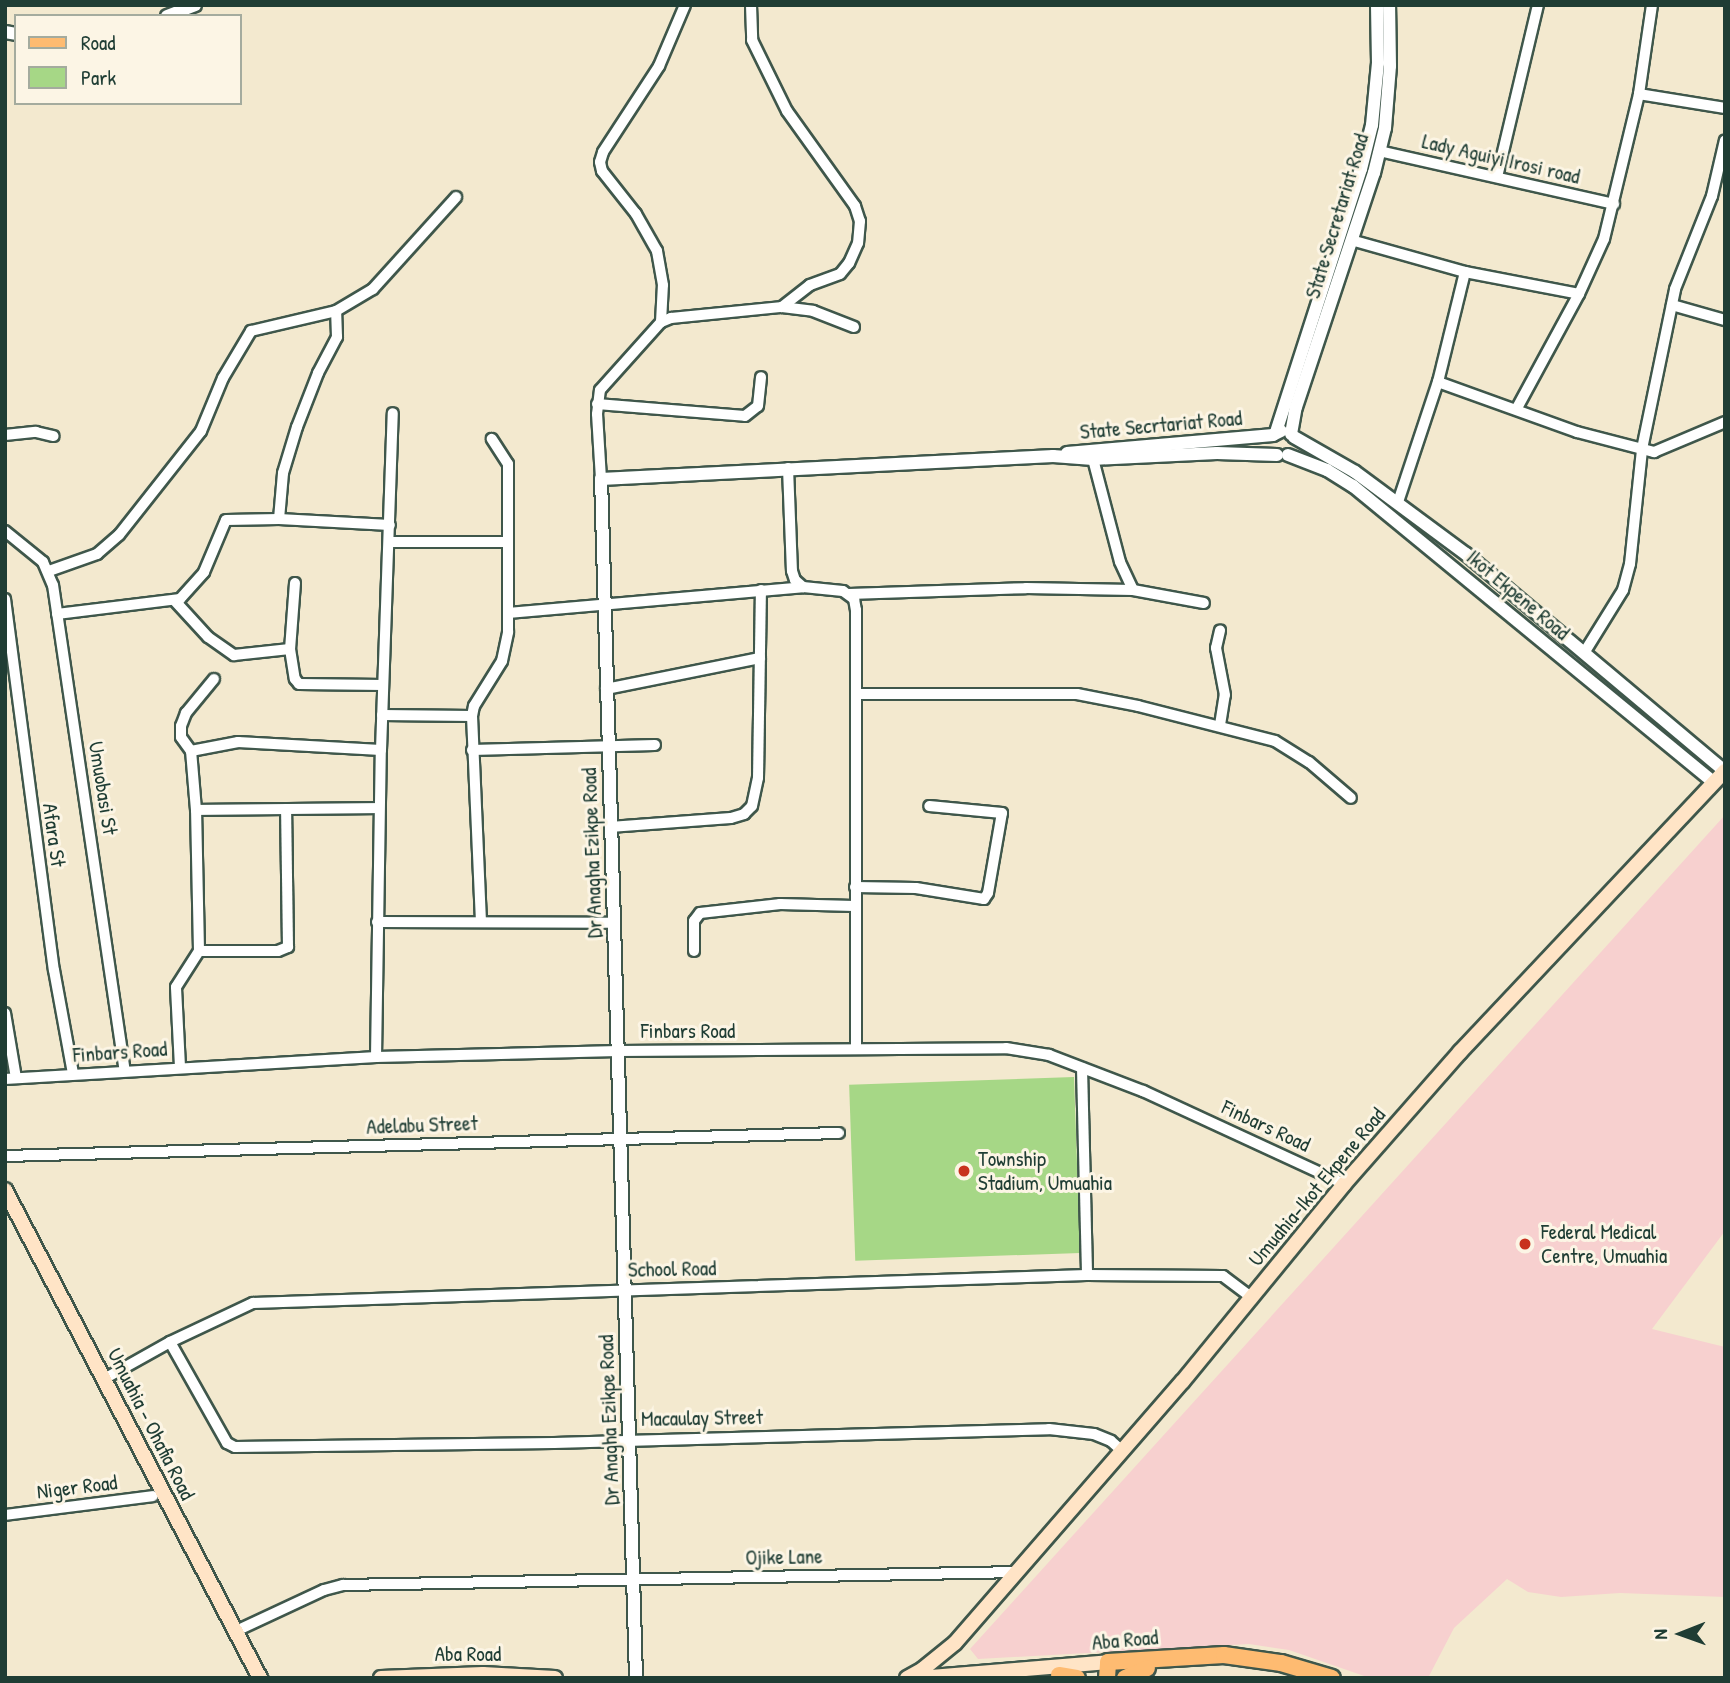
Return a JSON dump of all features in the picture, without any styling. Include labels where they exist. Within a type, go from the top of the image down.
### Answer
[{"type":"main road","name":"Umuahia-Ikot Ekpene Road","points":[[952,1650],[1344,1184],[1460,1052],[1725,771]]},
{"type":"main road","name":"Umuahia - Ohafia Road","points":[[5,1190],[260,1678]]},
{"type":"main road","name":"Umuahia - Ohafia Road","points":[[5,1211],[247,1678]]},
{"type":"main road","points":[[907,1678],[952,1650]]},
{"type":"main road","points":[[952,1650],[951,1669],[960,1674]]},
{"type":"main road","points":[[934,1677],[952,1650]]},
{"type":"main road","name":"Aba Road","points":[[1027,1678],[1224,1655],[1280,1663],[1332,1678]]},
{"type":"main road","points":[[933,1661],[934,1677]]},
{"type":"main road","name":"Aba Road","points":[[934,1677],[1224,1664],[1302,1678]]},
{"type":"main road","points":[[1125,1678],[1147,1668]]},
{"type":"main road","name":"Aba Road","points":[[381,1678],[484,1674],[555,1678]]},
{"type":"main road","points":[[1059,1675],[1077,1678]]},
{"type":"street","points":[[172,14],[195,5]]},
{"type":"street","points":[[661,322],[663,285],[657,251],[636,214],[601,171],[600,163],[603,152],[659,66],[685,5]]},
{"type":"street","points":[[751,5],[752,40],[782,101],[826,169],[855,206],[860,221],[858,243],[849,264],[840,274],[810,285],[782,307]]},
{"type":"street","points":[[1282,455],[1270,444],[1361,169],[1372,125],[1377,73],[1377,5]]},
{"type":"street","name":"State Secretariat Road","points":[[1282,455],[1295,447],[1293,435],[1296,407],[1379,151],[1389,98],[1389,5]]},
{"type":"street","points":[[1497,177],[1538,5]]},
{"type":"street","points":[[1517,408],[1579,294],[1604,239],[1639,94],[1652,5]]},
{"type":"street","points":[[1639,94],[1725,108]]},
{"type":"street","points":[[1584,653],[1623,590],[1630,564],[1642,449],[1672,305],[1712,196],[1725,139]]},
{"type":"street","name":"Lady Aguiyi Irosi road","points":[[1379,151],[1614,204]]},
{"type":"street","points":[[5,531],[49,570],[97,554],[120,535],[201,431],[223,378],[251,331],[336,311],[373,289],[456,197]]},
{"type":"street","points":[[1351,240],[1465,272],[1579,294]]},
{"type":"street","points":[[1398,502],[1438,382],[1465,272]]},
{"type":"street","points":[[1672,305],[1725,320]]},
{"type":"street","points":[[854,327],[813,311],[782,307],[671,318],[661,322],[600,390],[597,404],[601,479],[1053,456]]},
{"type":"street","points":[[279,519],[283,473],[297,427],[318,373],[338,337],[336,311]]},
{"type":"street","points":[[597,404],[745,416],[758,406],[761,377]]},
{"type":"street","points":[[1438,382],[1517,408],[1577,432],[1654,452],[1725,422]]},
{"type":"street","points":[[376,1056],[379,808],[393,413]]},
{"type":"street","points":[[5,435],[36,432],[54,436]]},
{"type":"street","name":"State Secrtariat Road","points":[[1053,456],[1086,449],[1275,434],[1293,435]]},
{"type":"street","points":[[1293,435],[1322,451],[1398,502],[1725,771]]},
{"type":"street","points":[[481,922],[472,716],[474,706],[502,661],[508,613],[508,464],[492,439]]},
{"type":"street","name":"Ikot Ekpene Road","points":[[1053,456],[1093,458],[1217,453],[1282,455],[1327,470],[1353,486],[1713,782]]},
{"type":"street","points":[[1093,458],[1120,562],[1133,590]]},
{"type":"street","points":[[788,468],[792,570],[797,585]]},
{"type":"street","name":"Dr Anagha Ezikpe Road","points":[[601,479],[636,1678]]},
{"type":"street","points":[[57,614],[175,601],[204,572],[226,520],[279,519],[390,525]]},
{"type":"street","points":[[389,542],[508,542]]},
{"type":"street","name":"Umuobasi St","points":[[49,570],[125,1071]]},
{"type":"street","points":[[295,583],[290,649],[295,679],[299,684],[383,685]]},
{"type":"street","points":[[508,613],[797,585],[849,594],[1026,588],[1133,590],[1204,603]]},
{"type":"street","points":[[610,827],[731,818],[744,814],[752,806],[758,778],[761,590]]},
{"type":"street","points":[[849,594],[856,610],[858,694],[854,906],[856,1049]]},
{"type":"street","name":"Afara St","points":[[5,599],[35,835],[73,1074]]},
{"type":"street","points":[[175,601],[208,637],[234,655],[290,649]]},
{"type":"street","points":[[1220,630],[1216,648],[1225,695],[1220,726]]},
{"type":"street","points":[[606,689],[760,658]]},
{"type":"street","points":[[180,1067],[176,986],[199,951],[196,810],[191,751],[181,737],[181,726],[186,713],[214,679]]},
{"type":"street","points":[[858,694],[1077,694],[1275,741],[1309,762],[1351,798]]},
{"type":"street","points":[[382,715],[472,716]]},
{"type":"street","points":[[191,751],[238,742],[381,750]]},
{"type":"street","points":[[472,750],[655,745]]},
{"type":"street","points":[[855,887],[916,888],[984,899],[988,893],[1002,813],[929,806]]},
{"type":"street","points":[[199,951],[278,951],[288,947],[286,808]]},
{"type":"street","points":[[196,810],[379,808]]},
{"type":"street","points":[[694,951],[694,921],[700,913],[780,904],[854,906]]},
{"type":"street","points":[[377,922],[614,923]]},
{"type":"street","points":[[5,1013],[11,1078]]},
{"type":"street","name":"Finbars Road","points":[[11,1078],[376,1056],[1006,1048],[1049,1055],[1143,1091],[1344,1184]]},
{"type":"street","points":[[1082,1068],[1087,1275]]},
{"type":"street","name":"Adelabu Street","points":[[5,1156],[839,1133]]},
{"type":"street","name":"School Road","points":[[104,1379],[170,1342],[253,1303],[624,1288],[1087,1275],[1223,1276],[1251,1297]]},
{"type":"street","name":"Macaulay Street","points":[[170,1342],[231,1446],[1049,1429],[1094,1433],[1111,1441],[1122,1451]]},
{"type":"street","name":"Niger Road","points":[[5,1515],[153,1496]]},
{"type":"street","name":"Ojike Lane","points":[[236,1631],[324,1590],[343,1585],[1018,1572]]},
{"type":"shaded area","name":"Federal Medical Centre, Umuahia","points":[[1725,815],[1725,1231],[1652,1329],[1725,1347],[1725,1597],[1620,1593],[1561,1597],[1528,1592],[1507,1579],[1454,1628],[1428,1678],[1370,1678],[1289,1650],[1249,1644],[978,1659],[970,1649]]},
{"type":"green space","name":"Township Stadium, Umuahia","points":[[1074,1077],[1080,1253],[855,1261],[849,1085]]},
{"type":"place","name":"Township Stadium, Umuahia","points":[[964,1171]]},
{"type":"place","name":"Federal Medical Centre, Umuahia","points":[[1525,1244]]}]
